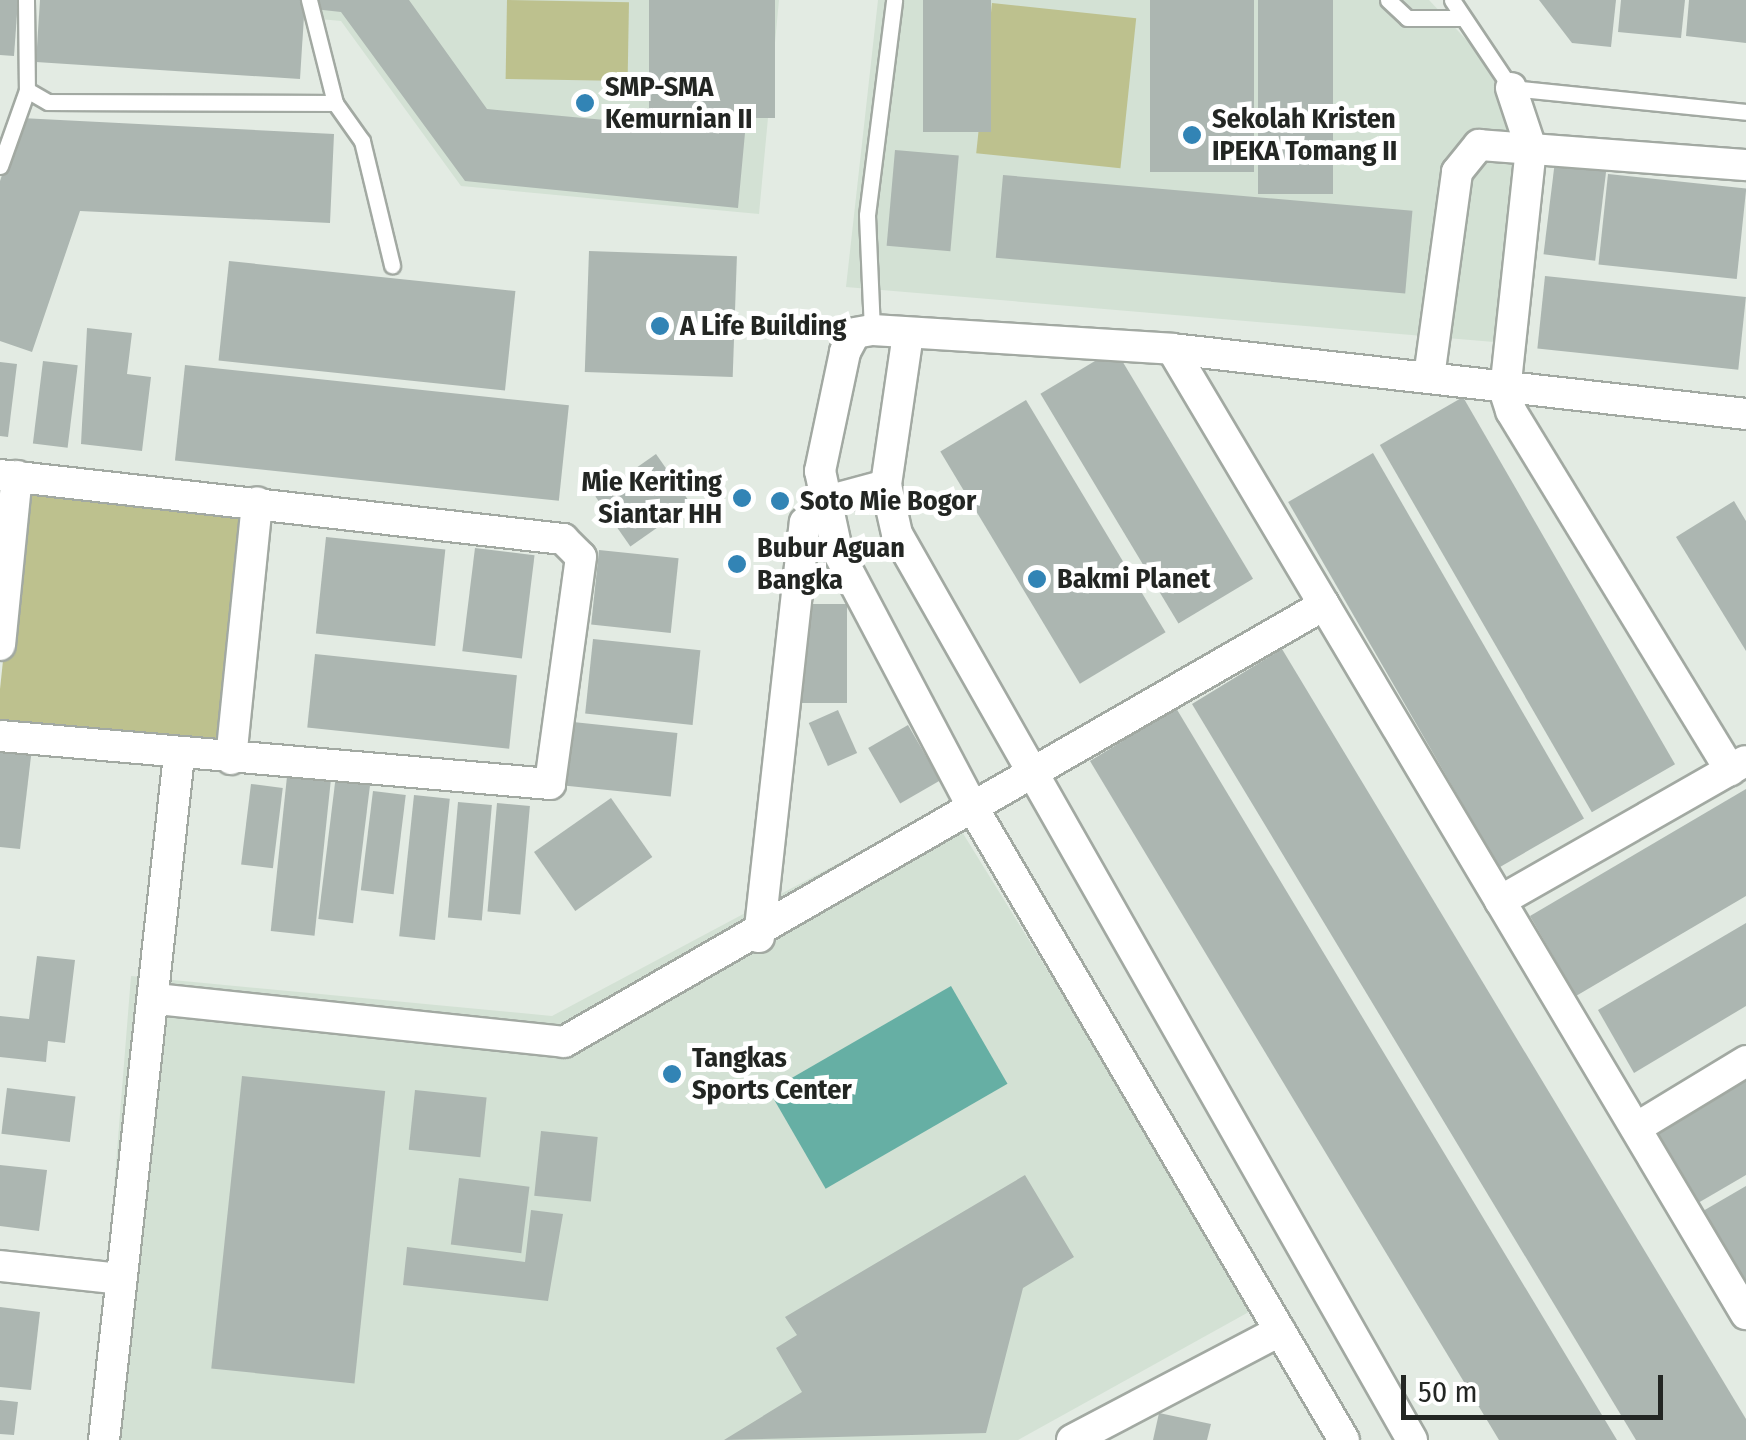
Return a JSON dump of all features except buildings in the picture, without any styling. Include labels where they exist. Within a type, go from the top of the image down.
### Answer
[{"type":"street","points":[[1500,901],[1738,765],[1546,478],[1505,392],[1532,148],[1511,88]]},
{"type":"street","points":[[1429,376],[1458,172],[1479,145],[1746,165]]},
{"type":"street","points":[[1344,1440],[973,808],[837,550],[823,502],[820,471],[846,352],[855,333],[872,330],[1172,349],[1429,376],[1505,392],[1746,414]]},
{"type":"street","points":[[908,334],[886,486],[897,534],[1030,775],[1412,1440]]},
{"type":"street","points":[[1172,349],[1746,1314]]},
{"type":"street","points":[[0,645],[8,475],[563,539],[581,557],[550,784],[179,756],[0,736]]},
{"type":"street","points":[[759,937],[805,523],[823,502],[886,486]]},
{"type":"street","points":[[231,759],[256,502]]},
{"type":"street","points":[[156,999],[545,1044],[759,937],[973,808],[1324,606]]},
{"type":"street","points":[[104,1440],[156,999],[179,756]]},
{"type":"street","points":[[1636,1128],[1746,1061]]},
{"type":"street","points":[[0,1266],[121,1279]]},
{"type":"street","points":[[1072,1440],[1280,1331]]},
{"type":"lane","points":[[0,166],[27,90],[26,0]]},
{"type":"lane","points":[[309,0],[335,103],[362,141],[392,265]]},
{"type":"lane","points":[[872,330],[867,215],[894,0]]},
{"type":"lane","points":[[1388,0],[1408,18],[1460,18]]},
{"type":"lane","points":[[1452,0],[1460,18],[1511,88],[1746,112]]},
{"type":"lane","points":[[27,90],[48,102],[335,103]]},
{"type":"shaded area","name":"SMP-SMA Kemurnian II","points":[[310,0],[779,0],[759,214],[461,186],[341,21],[309,18]]},
{"type":"shaded area","name":"Sekolah Kristen IPEKA Tomang II","points":[[878,0],[1429,0],[1521,98],[1494,342],[846,287]]},
{"type":"shaded area","points":[[946,806],[1256,1308],[1018,1440],[94,1440],[131,976],[552,1016]]},
{"type":"green space","points":[[507,0],[629,2],[628,81],[506,79]]},
{"type":"green space","points":[[992,3],[1136,18],[1120,168],[976,153]]},
{"type":"green space","points":[[22,480],[252,504],[226,752],[0,728],[0,689]]},
{"type":"water","points":[[951,986],[1007,1084],[826,1189],[769,1091]]},
{"type":"place","name":"SMP-SMA Kemurnian II","points":[[585,103]]},
{"type":"place","name":"Sekolah Kristen IPEKA Tomang II","points":[[1192,135]]},
{"type":"place","name":"A Life Building","points":[[660,326]]},
{"type":"place","name":"Mie Keriting Siantar HH","points":[[742,498]]},
{"type":"place","name":"Soto Mie Bogor","points":[[780,501]]},
{"type":"place","name":"Bubur Aguan Bangka","points":[[737,564]]},
{"type":"place","name":"Bakmi Planet","points":[[1037,579]]},
{"type":"place","name":"Tangkas Sports Center","points":[[672,1074]]}]
